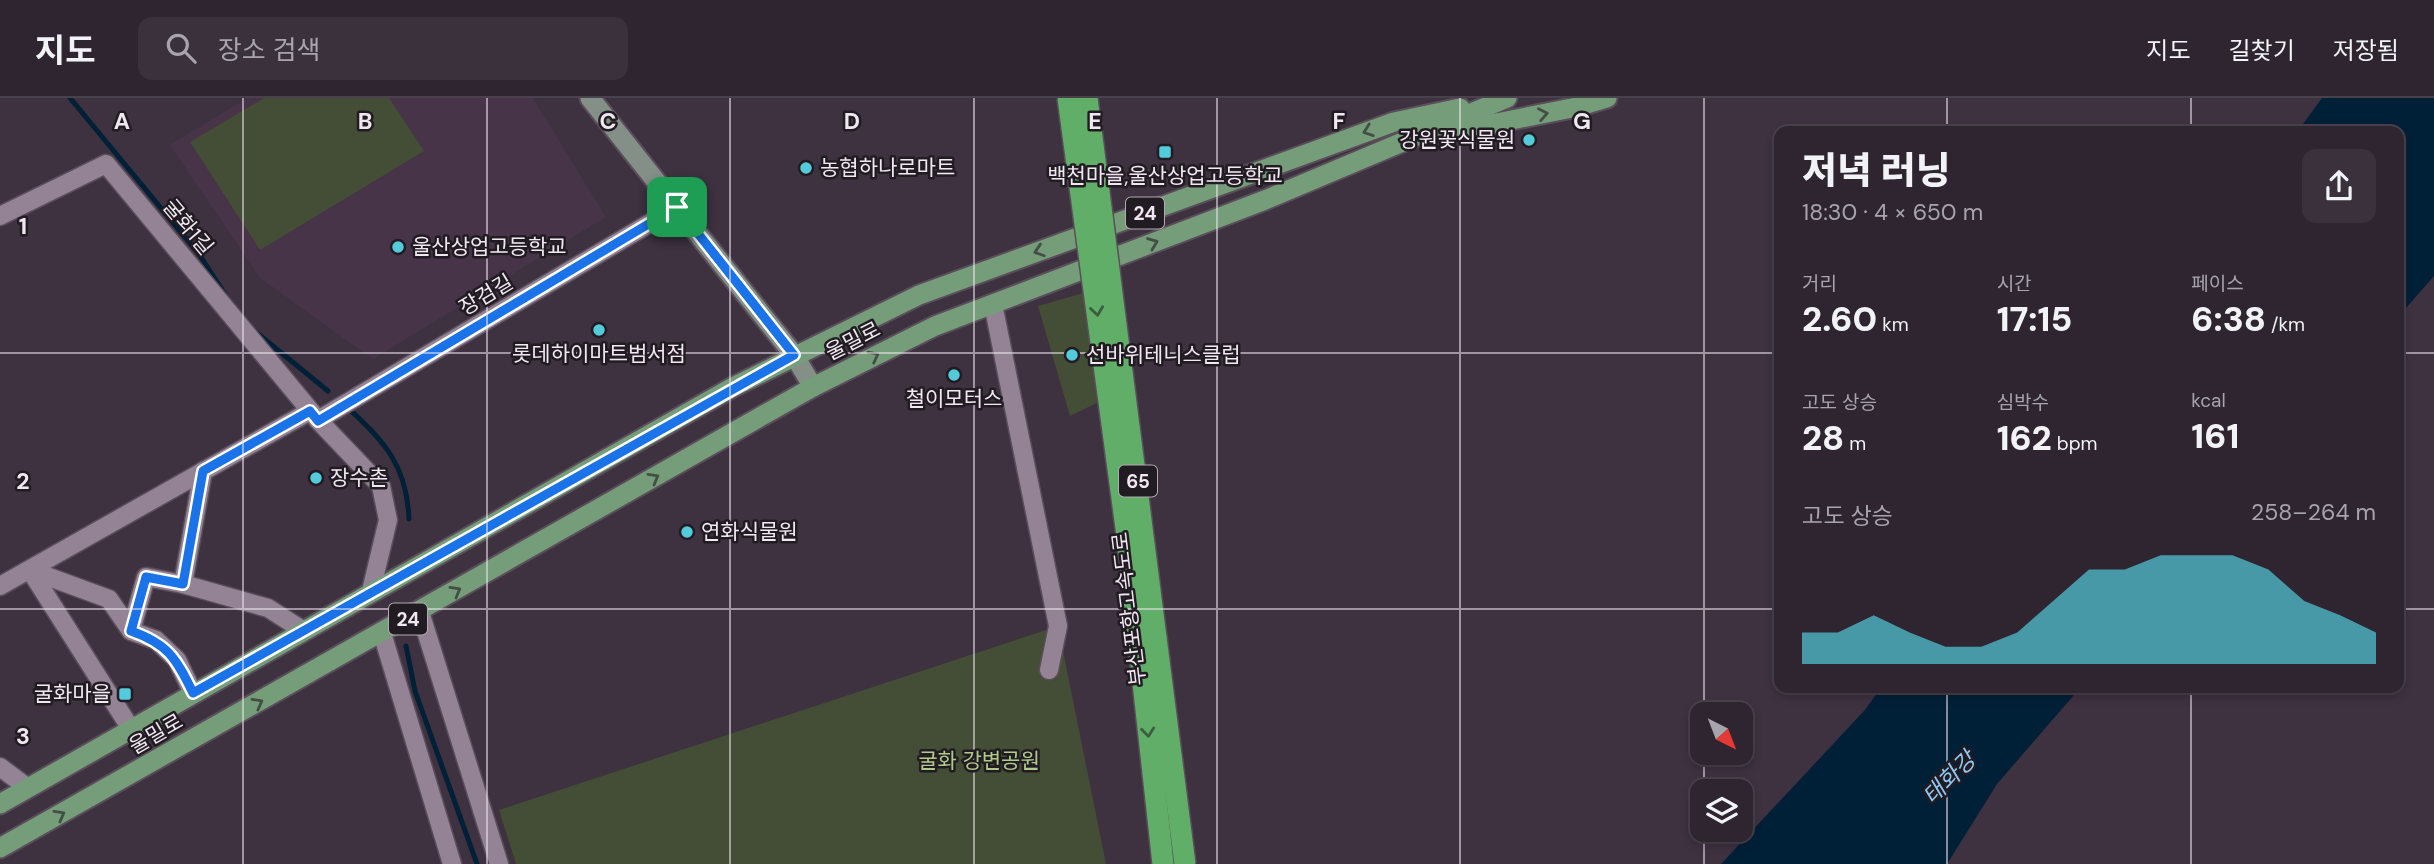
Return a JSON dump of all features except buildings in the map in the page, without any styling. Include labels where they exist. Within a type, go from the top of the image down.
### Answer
[{"type":"highway","name":"부산포항고속도로","points":[[1068,98],[1126,528],[1163,864]]},
{"type":"highway","name":"부산포항고속도로","points":[[1087,98],[1185,864]]},
{"type":"main road","points":[[590,98],[794,355],[813,387]]},
{"type":"main road","points":[[1394,122],[1441,98]]},
{"type":"main road","name":"울밀로","points":[[0,804],[371,591],[794,355],[919,295],[1394,122],[1506,98]]},
{"type":"main road","name":"울밀로","points":[[0,848],[813,387],[935,326],[1265,200],[1506,98]]},
{"type":"main road","points":[[1403,141],[1577,107],[1607,98]]},
{"type":"street","name":"굴화1길","points":[[0,216],[106,164],[314,416],[381,486],[388,520],[371,591]]},
{"type":"street","name":"장검길","points":[[314,416],[677,207]]},
{"type":"street","points":[[993,303],[1058,626],[1049,670]]},
{"type":"street","points":[[0,586],[203,471],[314,416]]},
{"type":"street","points":[[183,584],[203,471]]},
{"type":"street","points":[[30,570],[109,599],[131,631],[156,640],[177,660],[193,693]]},
{"type":"street","points":[[30,570],[131,729]]},
{"type":"street","points":[[131,631],[146,577],[183,584],[268,608],[304,631]]},
{"type":"street","points":[[420,612],[499,864]]},
{"type":"street","points":[[382,633],[452,864]]},
{"type":"street","points":[[0,767],[28,788]]},
{"type":"shaded area","name":"울산상업고등학교","points":[[247,98],[533,98],[606,217],[373,359],[260,278],[170,145]]},
{"type":"green space","points":[[264,98],[389,98],[424,151],[260,250],[190,142]]},
{"type":"green space","name":"선바위테니스클럽","points":[[1087,292],[1097,403],[1070,416],[1038,306]]},
{"type":"green space","name":"굴화 강변공원","points":[[1058,626],[1106,864],[516,864],[499,810]]},
{"type":"water","points":[[2322,98],[2434,98],[2434,276],[2404,310],[2404,126],[2302,126]]},
{"type":"water","name":"태화강","points":[[1877,693],[2076,693],[1997,784],[1947,864],[1721,864],[1742,842],[1753,842],[1753,830],[1864,711]]},
{"type":"waterway","points":[[70,98],[199,254],[228,299]]},
{"type":"waterway","points":[[251,328],[328,391]]},
{"type":"waterway","points":[[347,407],[392,456],[404,484],[409,519]]},
{"type":"waterway","points":[[406,646],[415,691],[477,864]]},
{"type":"place","name":"강원꽃식물원","points":[[1529,140]]},
{"type":"place","name":"백천마을,울산상업고등학교","points":[[1165,152]]},
{"type":"place","name":"농협하나로마트","points":[[806,168]]},
{"type":"place","name":"울산상업고등학교","points":[[398,247]]},
{"type":"place","name":"롯데하이마트범서점","points":[[599,330]]},
{"type":"place","name":"선바위테니스클럽","points":[[1072,355]]},
{"type":"place","name":"철이모터스","points":[[954,375]]},
{"type":"place","name":"장수촌","points":[[316,478]]},
{"type":"place","name":"연화식물원","points":[[687,532]]},
{"type":"place","name":"굴화마을","points":[[125,694]]},
{"type":"route","points":[[677,207],[794,355],[193,693],[177,660],[156,640],[131,631],[146,577],[183,584],[203,471],[310,411],[318,421],[677,207]]}]
